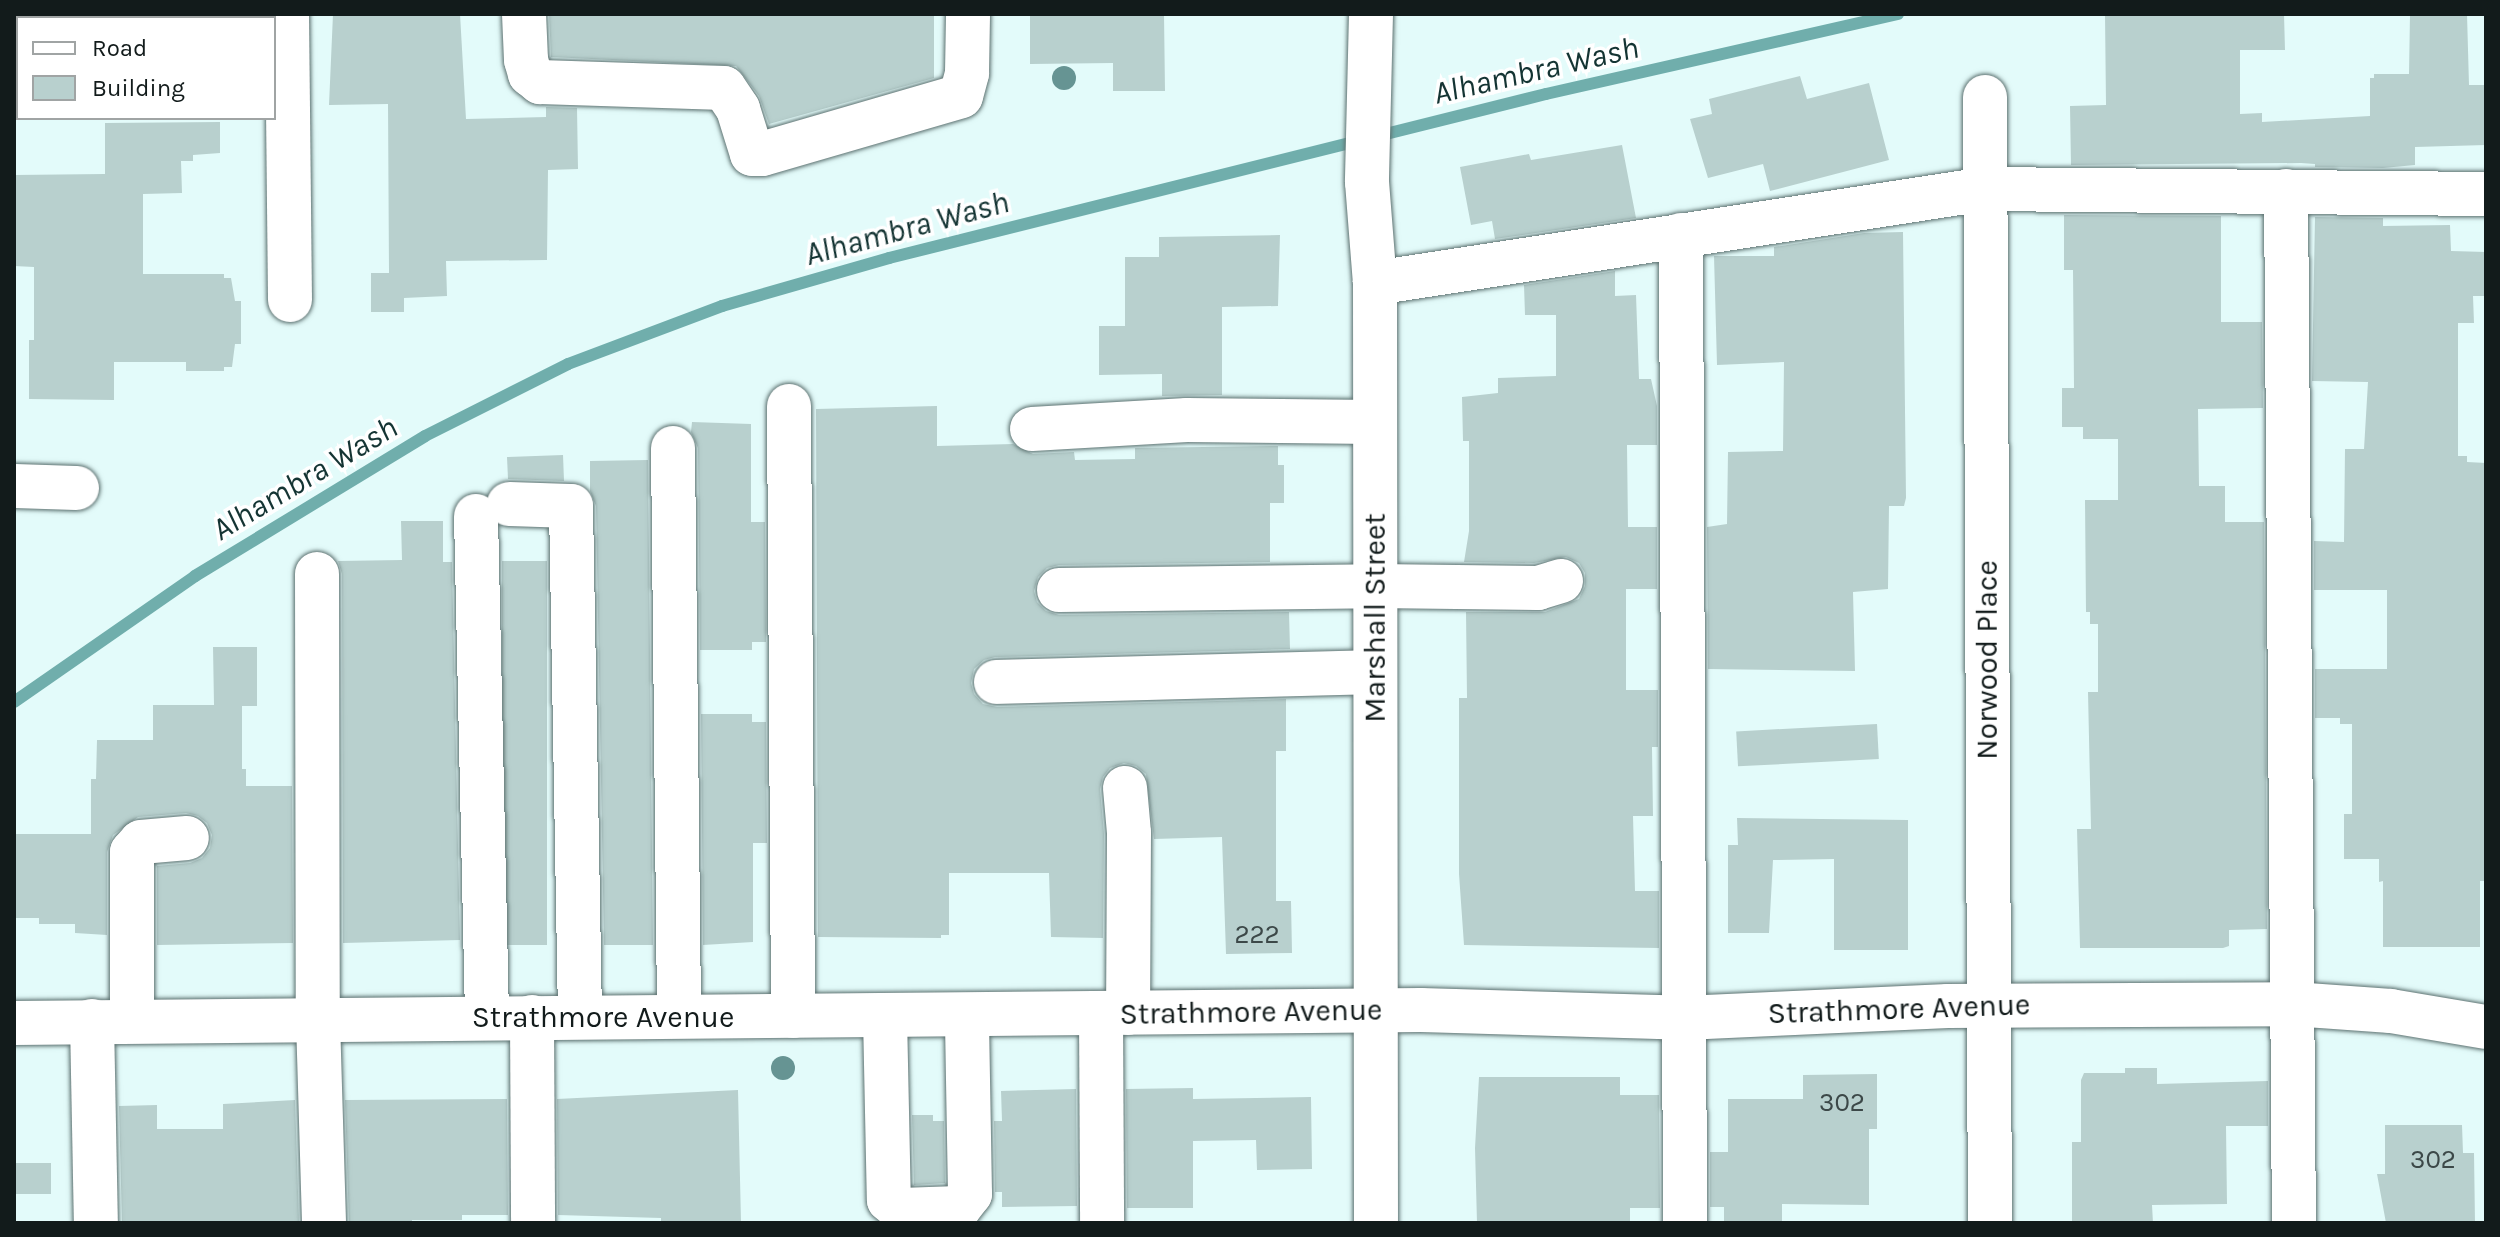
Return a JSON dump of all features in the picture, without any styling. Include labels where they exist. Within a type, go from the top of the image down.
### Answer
[{"type":"main road","points":[[287,14],[290,300]]},
{"type":"main road","points":[[524,14],[526,60],[530,74],[540,82],[724,88],[738,109],[752,154],[762,154],[961,96],[967,73],[968,14]]},
{"type":"main road","name":"Marshall Street","points":[[1371,14],[1367,182],[1375,283],[1376,1223]]},
{"type":"main road","name":"Norwood Place","points":[[1985,97],[1990,1223]]},
{"type":"main road","points":[[1375,283],[1985,189],[2486,194]]},
{"type":"main road","points":[[2286,191],[2294,1223]]},
{"type":"main road","points":[[1681,235],[1685,1223]]},
{"type":"main road","points":[[789,406],[793,1016]]},
{"type":"main road","points":[[1032,429],[1187,420],[1375,422]]},
{"type":"main road","points":[[673,448],[679,1016]]},
{"type":"main road","points":[[14,486],[77,488]]},
{"type":"main road","points":[[487,1017],[493,510],[571,506],[580,1017]]},
{"type":"main road","points":[[317,574],[318,1020],[324,1223]]},
{"type":"main road","points":[[1059,590],[1375,586],[1538,588],[1561,581]]},
{"type":"main road","points":[[996,682],[1375,672]]},
{"type":"main road","points":[[1102,1223],[1114,1013],[1129,833],[1125,788]]},
{"type":"main road","points":[[96,1223],[112,1021],[132,852],[141,842],[187,838]]},
{"type":"main road","name":"Strathmore Avenue","points":[[14,1023],[1376,1011],[1684,1018],[1989,1005],[2293,1004],[2391,1011],[2486,1027]]},
{"type":"main road","points":[[885,1016],[889,1200],[901,1210],[959,1208],[970,1194],[967,1015]]},
{"type":"main road","points":[[532,1017],[533,1223]]},
{"type":"building","points":[[333,14],[460,14],[466,119],[546,117],[546,107],[577,108],[578,169],[548,170],[547,260],[446,261],[447,296],[404,298],[404,312],[371,312],[371,273],[389,273],[388,104],[329,105]]},
{"type":"building","points":[[549,14],[934,14],[934,78],[769,124],[759,96],[736,66],[551,57]]},
{"type":"building","points":[[1030,14],[1164,14],[1165,91],[1113,91],[1113,63],[1030,64]]},
{"type":"building","points":[[2284,14],[2285,50],[2240,50],[2240,114],[2262,113],[2262,122],[2370,116],[2370,78],[2374,78],[2374,74],[2409,74],[2410,14],[2467,14],[2469,85],[2486,85],[2486,145],[2415,147],[2415,165],[2383,168],[2315,167],[2315,164],[2301,163],[2071,165],[2070,106],[2106,105],[2105,15]]},
{"type":"building","points":[[1800,76],[1807,99],[1869,83],[1889,160],[1770,191],[1763,164],[1708,178],[1690,119],[1712,114],[1709,99]]},
{"type":"building","points":[[220,122],[220,153],[193,155],[193,161],[181,161],[182,193],[143,194],[143,274],[224,274],[224,278],[231,278],[235,301],[241,301],[241,344],[235,344],[232,367],[224,367],[224,371],[186,371],[186,362],[114,362],[114,400],[29,399],[29,340],[34,340],[34,267],[14,266],[14,175],[105,174],[105,123]]},
{"type":"building","points":[[1622,145],[1636,218],[1495,239],[1492,221],[1471,225],[1460,167],[1529,154],[1531,160]]},
{"type":"building","points":[[2064,215],[2221,216],[2221,322],[2262,322],[2263,408],[2198,409],[2199,486],[2225,486],[2225,522],[2264,522],[2267,929],[2229,930],[2229,946],[2223,948],[2080,948],[2077,829],[2091,829],[2088,692],[2098,692],[2098,624],[2090,624],[2090,612],[2086,612],[2085,500],[2118,500],[2118,439],[2083,439],[2083,427],[2062,427],[2062,388],[2074,388],[2073,270],[2064,270]]},
{"type":"building","points":[[2315,217],[2383,218],[2383,226],[2450,225],[2451,251],[2486,252],[2486,296],[2473,296],[2474,323],[2458,323],[2458,456],[2467,456],[2467,462],[2486,463],[2486,881],[2480,881],[2480,947],[2383,947],[2383,881],[2379,882],[2379,859],[2344,859],[2344,814],[2352,814],[2352,724],[2340,724],[2340,718],[2315,718],[2315,669],[2387,669],[2387,590],[2314,590],[2314,541],[2344,542],[2345,449],[2364,449],[2368,382],[2312,381]]},
{"type":"building","points":[[1903,232],[1906,498],[1904,506],[1889,506],[1888,589],[1853,592],[1855,671],[1708,669],[1707,527],[1727,524],[1728,452],[1783,451],[1784,362],[1717,365],[1714,256],[1774,256],[1774,247],[1864,233]]},
{"type":"building","points":[[1280,235],[1278,306],[1222,307],[1222,395],[1162,396],[1162,374],[1099,375],[1099,326],[1125,326],[1125,257],[1159,257],[1159,237]]},
{"type":"building","points":[[1615,271],[1615,296],[1636,295],[1639,379],[1651,379],[1657,406],[1657,445],[1627,445],[1628,527],[1657,527],[1657,589],[1626,589],[1626,690],[1658,690],[1658,747],[1652,747],[1653,816],[1633,816],[1635,891],[1659,891],[1659,948],[1464,945],[1459,874],[1459,698],[1467,698],[1466,612],[1545,612],[1579,599],[1585,586],[1585,573],[1579,563],[1566,557],[1534,563],[1464,562],[1469,531],[1469,441],[1463,441],[1462,397],[1498,393],[1498,378],[1556,376],[1556,315],[1525,315],[1524,285]]},
{"type":"building","points":[[937,406],[937,446],[1013,444],[1033,454],[1074,452],[1075,460],[1135,459],[1135,448],[1278,446],[1278,465],[1284,465],[1284,503],[1270,503],[1270,562],[1059,565],[1047,568],[1038,577],[1034,591],[1037,602],[1046,611],[1059,615],[1289,612],[1290,649],[995,657],[984,660],[974,669],[971,683],[974,694],[983,704],[997,707],[1286,699],[1286,751],[1276,751],[1276,901],[1291,901],[1292,953],[1226,954],[1222,837],[1154,839],[1146,774],[1136,766],[1124,763],[1110,768],[1103,777],[1100,789],[1104,834],[1103,938],[1051,937],[1049,873],[949,873],[949,935],[941,935],[941,938],[818,937],[816,409]]},
{"type":"building","points":[[692,422],[751,424],[751,522],[765,522],[766,642],[752,642],[752,650],[700,650],[698,448],[691,432]]},
{"type":"building","points":[[563,455],[564,481],[508,479],[507,457]]},
{"type":"building","points":[[648,460],[653,945],[604,945],[596,506],[590,491],[590,461]]},
{"type":"building","points":[[401,521],[443,521],[443,562],[452,562],[460,940],[343,943],[342,574],[338,561],[402,560]]},
{"type":"building","points":[[502,561],[547,561],[547,945],[502,945]]},
{"type":"building","points":[[213,647],[257,647],[257,706],[242,706],[242,769],[246,769],[246,786],[292,786],[293,943],[157,945],[157,866],[190,863],[202,858],[210,848],[212,835],[207,823],[198,816],[186,813],[138,817],[113,835],[107,852],[107,935],[75,933],[75,924],[39,924],[39,918],[14,918],[14,834],[91,834],[91,779],[96,779],[97,740],[153,740],[153,705],[214,705]]},
{"type":"building","points":[[701,714],[752,714],[752,722],[766,722],[767,843],[753,843],[753,942],[703,945]]},
{"type":"building","points":[[1877,724],[1879,759],[1738,766],[1736,731]]},
{"type":"building","points":[[1737,818],[1908,820],[1908,950],[1834,950],[1834,859],[1773,860],[1769,933],[1728,933],[1728,845],[1738,845]]},
{"type":"building","points":[[2125,1068],[2157,1068],[2157,1084],[2268,1081],[2268,1126],[2226,1126],[2227,1204],[2152,1205],[2153,1223],[2072,1223],[2072,1142],[2081,1142],[2081,1080],[2084,1073],[2125,1073]]},
{"type":"building","points":[[1877,1074],[1877,1129],[1869,1129],[1869,1205],[1782,1204],[1782,1223],[1724,1223],[1724,1207],[1710,1207],[1710,1152],[1728,1152],[1728,1099],[1803,1099],[1803,1075]]},
{"type":"building","points":[[1479,1077],[1620,1077],[1620,1095],[1659,1095],[1660,1208],[1630,1208],[1630,1223],[1477,1223],[1475,1148]]},
{"type":"building","points":[[1193,1088],[1193,1099],[1311,1097],[1312,1169],[1257,1170],[1256,1140],[1193,1141],[1193,1208],[1127,1208],[1126,1089]]},
{"type":"building","points":[[1076,1089],[1077,1206],[1002,1207],[1002,1192],[995,1192],[994,1121],[1002,1121],[1001,1091]]},
{"type":"building","points":[[738,1090],[741,1223],[661,1223],[661,1218],[558,1215],[557,1099]]},
{"type":"building","points":[[507,1099],[508,1215],[462,1215],[462,1220],[412,1220],[412,1223],[349,1223],[345,1100]]},
{"type":"building","points":[[295,1100],[299,1223],[122,1223],[119,1106],[157,1105],[157,1129],[223,1129],[223,1104]]},
{"type":"building","points":[[912,1115],[933,1115],[933,1121],[944,1121],[945,1183],[914,1185]]},
{"type":"building","points":[[2385,1125],[2462,1125],[2463,1153],[2474,1153],[2475,1223],[2386,1223],[2377,1174],[2385,1174]]},
{"type":"building","points":[[14,1163],[51,1163],[51,1194],[14,1194]]},
{"type":"waterway","name":"Alhambra Wash","points":[[14,702],[195,576],[425,436],[568,364],[722,306],[889,258],[1546,94],[1898,14]]}]
